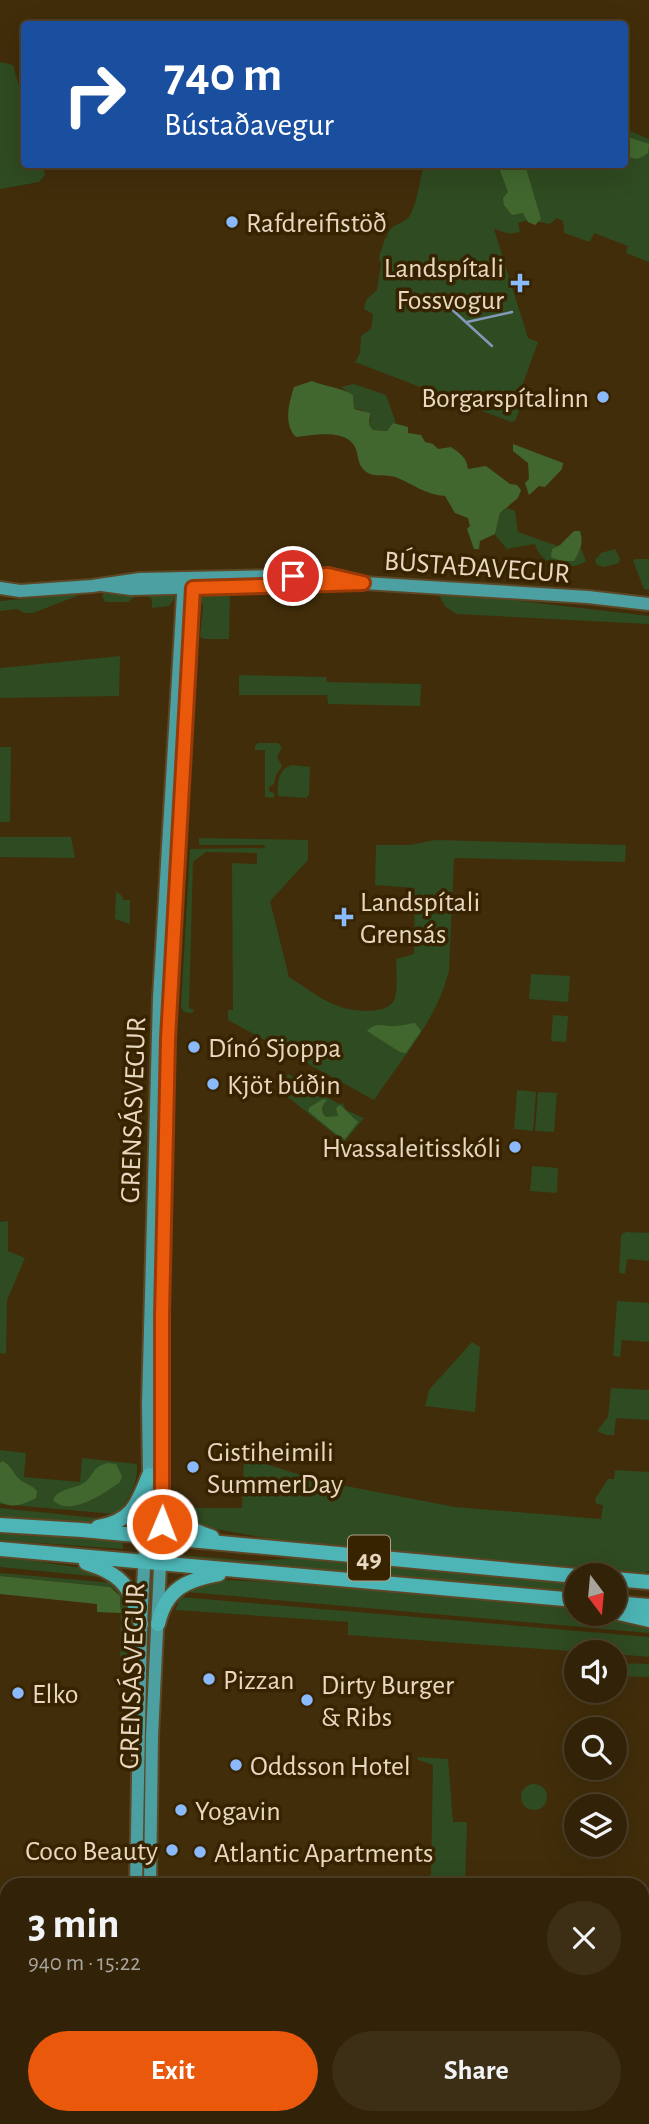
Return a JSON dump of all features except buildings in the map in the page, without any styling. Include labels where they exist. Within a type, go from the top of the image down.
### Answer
[{"type":"highway","points":[[82,1530],[107,1526],[128,1516],[139,1500],[149,1475]]},
{"type":"highway","points":[[162,1494],[176,1516],[188,1528],[237,1545]]},
{"type":"highway","name":"49","points":[[0,1525],[82,1530],[564,1575]]},
{"type":"highway","name":"49","points":[[0,1549],[564,1599]]},
{"type":"highway","points":[[54,1554],[96,1566],[116,1576],[131,1593],[141,1624]]},
{"type":"highway","points":[[158,1624],[162,1607],[181,1586],[201,1577],[237,1571]]},
{"type":"highway","points":[[632,1581],[649,1576]]},
{"type":"highway","points":[[627,1580],[649,1582]]},
{"type":"highway","points":[[627,1604],[649,1606]]},
{"type":"highway","points":[[627,1615],[649,1620]]},
{"type":"main road","name":"BÚSTAÐAVEGUR","points":[[0,588],[20,591],[102,585],[131,589],[189,583],[363,583],[588,597],[649,604]]},
{"type":"main road","name":"GRENSÁSVEGUR","points":[[150,1878],[152,1736],[160,1564],[154,1537],[149,1475],[148,1405],[159,998],[189,583]]},
{"type":"main road","name":"GRENSÁSVEGUR","points":[[136,1878],[141,1624],[145,1563],[154,1537],[162,1494],[162,1317],[168,1039],[189,583]]},
{"type":"main road","name":"BÚSTAÐAVEGUR","points":[[0,598],[20,591]]},
{"type":"main road","name":"BÚSTAÐAVEGUR","points":[[588,597],[649,597]]},
{"type":"green space","points":[[0,62],[13,65],[21,93],[21,168],[43,168],[45,175],[39,182],[0,189]]},
{"type":"green space","points":[[628,130],[649,139],[649,262],[626,253],[628,246],[594,233],[590,242],[564,233],[563,221],[557,218],[550,224],[529,220],[518,223],[520,232],[510,234],[494,229],[528,338],[538,342],[520,392],[526,394],[515,421],[511,422],[355,362],[360,353],[361,336],[371,329],[373,314],[364,309],[366,300],[377,290],[381,265],[379,257],[385,238],[393,227],[410,215],[423,168],[628,168]]},
{"type":"green space","points":[[628,137],[649,144],[648,153],[642,157],[628,156]]},
{"type":"green space","points":[[499,168],[526,168],[541,219],[535,225],[528,222],[523,213],[512,215],[504,205],[503,198],[508,192]]},
{"type":"green space","points":[[312,381],[353,395],[354,409],[370,413],[369,425],[373,430],[387,431],[393,423],[408,427],[408,433],[421,435],[425,442],[438,449],[454,449],[465,459],[468,469],[486,466],[510,484],[517,485],[521,490],[518,498],[500,513],[495,534],[480,541],[479,549],[474,549],[467,529],[470,526],[468,518],[455,513],[445,496],[425,491],[395,477],[368,473],[361,465],[352,442],[346,438],[329,434],[296,437],[288,420],[292,393],[294,387]]},
{"type":"green space","points":[[354,384],[386,395],[396,423],[387,431],[373,430],[369,425],[371,418],[363,410],[354,409],[353,396],[341,387]]},
{"type":"green space","points":[[513,444],[563,463],[562,469],[545,487],[539,486],[529,495],[525,483],[529,479],[528,463],[513,451]]},
{"type":"green space","points":[[507,508],[515,511],[518,532],[558,546],[552,549],[574,561],[581,548],[586,561],[572,566],[556,565],[543,557],[535,544],[507,549],[495,535],[500,513]]},
{"type":"green space","points":[[574,531],[580,531],[582,539],[574,561],[561,561],[551,557],[552,549]]},
{"type":"green space","points":[[615,549],[619,563],[604,567],[597,565],[595,560],[601,553]]},
{"type":"green space","points":[[649,559],[649,590],[644,589],[633,561]]},
{"type":"green space","points":[[113,590],[173,592],[175,598],[169,606],[152,608],[152,600],[148,595],[137,595],[128,602],[105,602],[102,595]]},
{"type":"green space","points":[[326,591],[230,595],[229,639],[200,637],[203,606],[198,599],[206,593]]},
{"type":"green space","points":[[436,591],[649,616],[649,624],[456,614],[445,606]]},
{"type":"green space","points":[[82,594],[33,613],[24,613],[17,609],[0,611],[0,601]]},
{"type":"green space","points":[[120,656],[119,696],[0,698],[0,668]]},
{"type":"green space","points":[[239,675],[326,677],[327,682],[421,684],[420,706],[328,704],[327,695],[239,695]]},
{"type":"green space","points":[[258,743],[278,743],[282,748],[277,757],[282,766],[274,784],[269,787],[269,791],[275,794],[273,798],[265,797],[265,750],[255,750]]},
{"type":"green space","points":[[0,747],[11,747],[10,822],[0,822]]},
{"type":"green space","points":[[292,765],[310,767],[309,795],[306,798],[278,796],[281,773]]},
{"type":"green space","points":[[0,837],[71,837],[75,858],[0,857]]},
{"type":"green space","points":[[199,838],[308,840],[308,860],[270,901],[289,977],[320,998],[347,1009],[362,1011],[379,1010],[392,1003],[396,989],[396,959],[414,954],[415,888],[375,885],[376,845],[410,845],[435,840],[626,845],[625,862],[454,858],[449,970],[444,988],[428,1022],[374,1100],[228,1020],[228,1010],[233,1010],[232,863],[257,864],[257,853],[206,852],[193,862],[189,1008],[194,1010],[192,1013],[184,1012],[181,1007],[190,849],[265,848],[264,845],[199,845]]},
{"type":"green space","points":[[116,891],[123,900],[130,900],[130,924],[115,919]]},
{"type":"green space","points":[[531,974],[570,976],[568,1002],[529,999]]},
{"type":"green space","points":[[553,1015],[568,1016],[566,1042],[551,1041]]},
{"type":"green space","points":[[415,1023],[421,1031],[406,1053],[367,1031],[377,1025]]},
{"type":"green space","points":[[288,1074],[339,1104],[343,1103],[346,1110],[364,1118],[344,1142],[279,1090]]},
{"type":"green space","points":[[517,1090],[536,1092],[533,1131],[514,1129]]},
{"type":"green space","points":[[538,1092],[557,1093],[554,1132],[535,1131]]},
{"type":"green space","points":[[323,1099],[327,1100],[322,1108],[326,1117],[338,1116],[336,1108],[340,1105],[358,1122],[345,1139],[308,1111]]},
{"type":"green space","points":[[532,1166],[558,1168],[557,1193],[530,1191]]},
{"type":"green space","points":[[8,1221],[8,1251],[25,1258],[7,1300],[6,1354],[0,1353],[0,1222]]},
{"type":"green space","points":[[626,1232],[649,1233],[649,1261],[627,1259],[625,1274],[619,1273],[621,1235]]},
{"type":"green space","points":[[617,1301],[649,1303],[649,1342],[622,1340],[620,1357],[613,1356]]},
{"type":"green space","points":[[472,1342],[480,1347],[475,1412],[425,1406],[429,1390]]},
{"type":"green space","points":[[611,1388],[649,1390],[649,1420],[616,1418],[614,1435],[597,1431],[608,1417]]},
{"type":"green space","points":[[0,1450],[26,1453],[24,1477],[80,1482],[82,1458],[137,1464],[136,1477],[124,1506],[120,1512],[114,1514],[0,1504]]},
{"type":"green space","points":[[244,1457],[320,1481],[455,1507],[601,1519],[603,1505],[596,1504],[595,1499],[608,1479],[614,1479],[615,1470],[649,1472],[649,1571],[627,1572],[627,1563],[564,1563],[564,1566],[282,1541],[187,1524],[174,1502],[180,1501],[185,1508],[242,1508]]},
{"type":"green space","points":[[3,1461],[18,1478],[37,1491],[36,1498],[14,1505],[0,1502],[0,1463]]},
{"type":"green space","points":[[108,1463],[116,1464],[122,1476],[120,1482],[113,1487],[77,1505],[60,1505],[53,1500],[62,1491],[86,1481],[98,1467]]},
{"type":"green space","points":[[0,1508],[116,1520],[85,1526],[0,1518]]},
{"type":"green space","points":[[0,1532],[123,1540],[123,1549],[25,1542],[0,1543]]},
{"type":"green space","points":[[182,1555],[255,1561],[300,1558],[564,1581],[564,1591],[547,1592],[182,1559]]},
{"type":"green space","points":[[0,1556],[89,1569],[111,1578],[0,1567]]},
{"type":"green space","points":[[0,1573],[113,1583],[125,1600],[128,1610],[127,1663],[120,1665],[121,1603],[115,1590],[110,1587],[0,1576]]},
{"type":"green space","points":[[0,1576],[110,1587],[120,1596],[121,1613],[97,1612],[97,1604],[0,1594]]},
{"type":"green space","points":[[221,1580],[303,1583],[564,1608],[564,1625],[187,1592],[186,1588]]},
{"type":"green space","points":[[181,1597],[649,1637],[649,1657],[627,1655],[627,1640],[564,1640],[564,1651],[348,1635],[348,1622],[175,1610]]},
{"type":"green space","points":[[627,1617],[649,1620],[649,1633],[570,1626],[627,1626]]},
{"type":"green space","points":[[627,1663],[649,1664],[649,1677],[627,1676]]},
{"type":"green space","points":[[417,1757],[448,1759],[453,1822],[467,1822],[465,1878],[426,1878],[431,1875],[433,1765],[418,1760]]},
{"type":"green space","points":[[534,1784],[543,1788],[547,1797],[543,1806],[534,1810],[525,1806],[521,1797],[525,1788]]},
{"type":"waterway","points":[[435,294],[492,346]]},
{"type":"waterway","points":[[467,322],[512,312]]},
{"type":"place","name":"Rafdreifistöð","points":[[232,222]]},
{"type":"place","name":"Landspítali Fossvogur","points":[[520,283]]},
{"type":"place","name":"Borgarspítalinn","points":[[603,397]]},
{"type":"place","name":"Landspítali Grensás","points":[[344,917]]},
{"type":"place","name":"Dínó Sjoppa","points":[[194,1047]]},
{"type":"place","name":"Kjöt búðin","points":[[213,1084]]},
{"type":"place","name":"Hvassaleitisskóli","points":[[515,1147]]},
{"type":"place","name":"Gistiheimili SummerDay","points":[[193,1467]]},
{"type":"place","name":"Pizzan","points":[[209,1679]]},
{"type":"place","name":"Elko","points":[[18,1693]]},
{"type":"place","name":"Dirty Burger & Ribs","points":[[307,1700]]},
{"type":"place","name":"Oddsson Hotel","points":[[236,1765]]},
{"type":"place","name":"Yogavin","points":[[181,1810]]},
{"type":"place","name":"Coco Beauty","points":[[172,1850]]},
{"type":"place","name":"Atlantic Apartments","points":[[200,1852]]},
{"type":"route","points":[[162,1524],[162,1317],[168,1039],[193,588],[363,583],[328,575],[293,576]]}]
